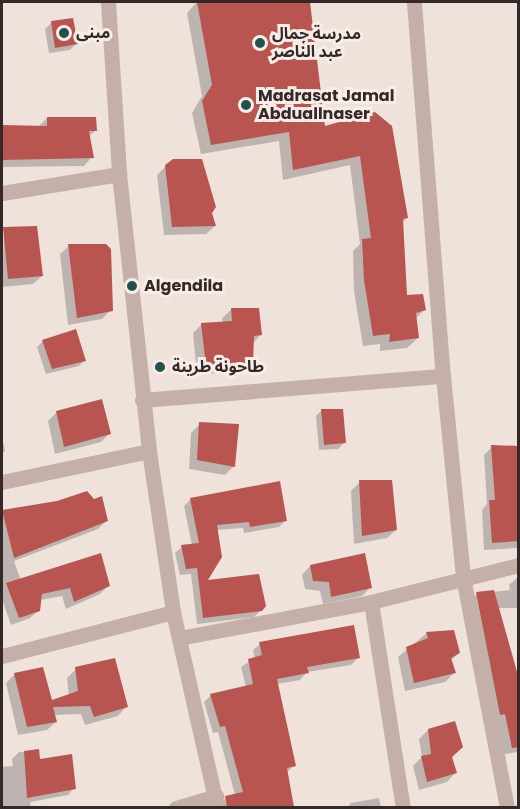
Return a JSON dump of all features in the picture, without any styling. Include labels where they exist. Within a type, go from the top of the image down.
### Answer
[{"type":"street","points":[[108,2],[119,174],[142,400],[173,612],[217,802],[176,807]]},
{"type":"street","points":[[414,2],[443,376],[463,577],[507,807]]},
{"type":"street","points":[[2,193],[119,174]]},
{"type":"street","points":[[142,400],[443,376]]},
{"type":"street","points":[[2,482],[149,451]]},
{"type":"street","points":[[179,639],[371,602],[463,577],[519,565]]},
{"type":"street","points":[[371,602],[403,807]]},
{"type":"street","points":[[2,656],[173,612]]},
{"type":"building","points":[[197,2],[310,2],[325,126],[375,112],[392,126],[408,218],[403,219],[407,295],[423,294],[426,310],[416,313],[419,338],[389,342],[390,334],[373,336],[364,280],[362,239],[371,238],[360,156],[293,170],[289,132],[211,145],[202,101],[212,85]]},
{"type":"building","name":"مبنى","points":[[73,18],[78,44],[55,48],[51,21]]},
{"type":"building","points":[[47,117],[96,117],[97,131],[89,131],[94,158],[2,160],[2,125],[47,126]]},
{"type":"building","points":[[173,159],[202,159],[216,207],[212,213],[216,226],[172,227],[165,165]]},
{"type":"building","points":[[37,226],[43,276],[8,279],[3,227]]},
{"type":"building","points":[[68,244],[106,244],[111,249],[113,311],[77,318]]},
{"type":"building","points":[[231,308],[259,308],[262,335],[254,336],[253,364],[206,366],[201,323],[232,321]]},
{"type":"building","points":[[76,329],[86,361],[52,369],[42,340]]},
{"type":"building","points":[[102,399],[111,434],[64,447],[56,411]]},
{"type":"building","points":[[321,409],[343,409],[346,443],[324,445]]},
{"type":"building","points":[[199,422],[239,424],[235,467],[197,460]]},
{"type":"building","points":[[491,445],[519,446],[519,541],[492,543],[489,500],[495,500]]},
{"type":"building","points":[[359,480],[392,480],[397,530],[362,536]]},
{"type":"building","points":[[280,481],[287,521],[250,527],[249,522],[217,525],[222,557],[208,580],[259,574],[266,606],[262,611],[203,618],[197,568],[186,569],[181,545],[199,543],[190,498]]},
{"type":"building","points":[[87,491],[94,499],[102,496],[108,521],[14,558],[2,510],[57,501]]},
{"type":"building","points":[[101,553],[110,586],[74,602],[70,588],[42,594],[40,611],[19,618],[6,583]]},
{"type":"building","points":[[365,553],[372,588],[331,597],[329,582],[313,581],[310,565]]},
{"type":"building","points":[[494,590],[519,679],[519,747],[512,748],[505,714],[500,715],[476,592]]},
{"type":"building","points":[[354,625],[360,658],[307,667],[309,673],[277,679],[296,766],[287,768],[294,807],[227,807],[225,796],[243,792],[225,726],[220,727],[210,694],[253,684],[248,659],[262,655],[259,642]]},
{"type":"building","points":[[454,630],[460,653],[451,658],[456,673],[414,683],[406,647],[428,638],[426,632]]},
{"type":"building","points":[[115,658],[128,707],[94,717],[90,706],[53,707],[57,722],[27,727],[14,673],[43,667],[52,700],[78,691],[75,667]]},
{"type":"building","points":[[455,721],[463,747],[452,757],[457,773],[427,782],[421,756],[431,754],[428,729]]},
{"type":"building","points":[[39,749],[40,759],[72,754],[76,789],[27,798],[24,751]]},
{"type":"place","name":"مبنى","points":[[64,33]]},
{"type":"place","name":"مدرسة جمال عبد الناصر","points":[[260,43]]},
{"type":"place","name":"Madrasat Jamal Abduallnaser","points":[[246,105]]},
{"type":"place","name":"Algendila","points":[[132,286]]},
{"type":"place","name":"طاحونة طرينة","points":[[160,367]]}]
